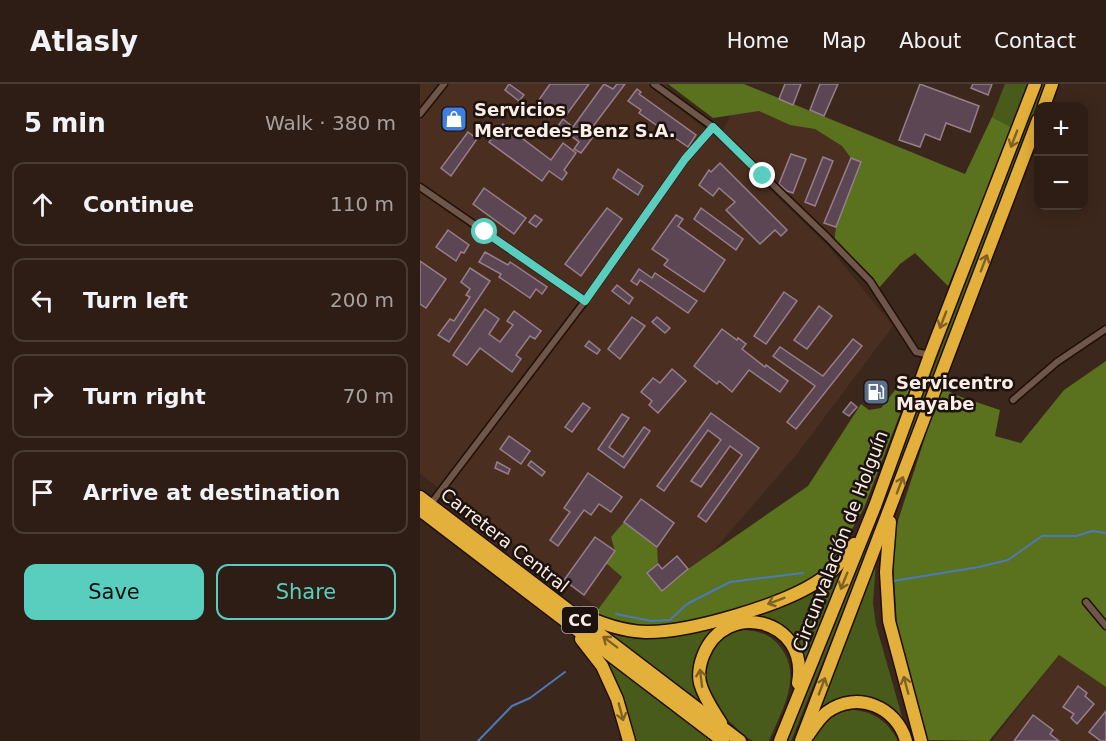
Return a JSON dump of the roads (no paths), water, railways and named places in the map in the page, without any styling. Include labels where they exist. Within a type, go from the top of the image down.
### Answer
[{"type":"highway","name":"Circunvalación de Holguín","points":[[782,737],[875,506],[930,355],[1035,84]]},
{"type":"highway","points":[[1045,102],[1052,84]]},
{"type":"highway","name":"Circunvalación de Holguín","points":[[802,741],[1034,131]]},
{"type":"highway","points":[[558,603],[615,627],[645,632],[685,628],[750,611],[799,592],[820,581],[839,566],[854,545],[875,506]]},
{"type":"highway","points":[[891,507],[886,572],[889,621],[921,741]]},
{"type":"highway","name":"Carretera Central","points":[[422,508],[558,603],[725,736]]},
{"type":"highway","name":"Carretera Central","points":[[422,508],[571,627],[725,736],[740,741]]},
{"type":"highway","points":[[725,736],[705,698],[700,681],[700,663],[706,647],[718,633],[731,625],[746,622],[762,623],[776,629],[788,639],[796,652],[800,667],[799,675],[782,737]]},
{"type":"highway","points":[[571,627],[602,666],[617,699],[629,741]]},
{"type":"highway","points":[[802,741],[825,713],[839,705],[854,702],[870,703],[884,709],[896,719],[904,732],[906,741]]},
{"type":"street","points":[[420,114],[444,84]]},
{"type":"street","points":[[654,84],[713,127],[870,281],[916,352],[930,355]]},
{"type":"street","points":[[422,508],[585,301],[685,159],[713,127]]},
{"type":"street","points":[[420,187],[585,301]]},
{"type":"street","points":[[1013,400],[1058,362],[1106,329]]},
{"type":"street","points":[[1086,602],[1106,626]]},
{"type":"waterway","points":[[893,581],[1008,560],[1042,536],[1076,536],[1092,531],[1106,533]]},
{"type":"waterway","points":[[616,614],[651,621],[670,620],[687,604],[730,582],[803,573]]},
{"type":"waterway","points":[[478,741],[512,706],[530,698],[565,672]]},
{"type":"place","name":"Servicios Mercedes-Benz S.A.","points":[[454,119]]},
{"type":"place","name":"Servicentro Mayabe","points":[[876,392]]}]
